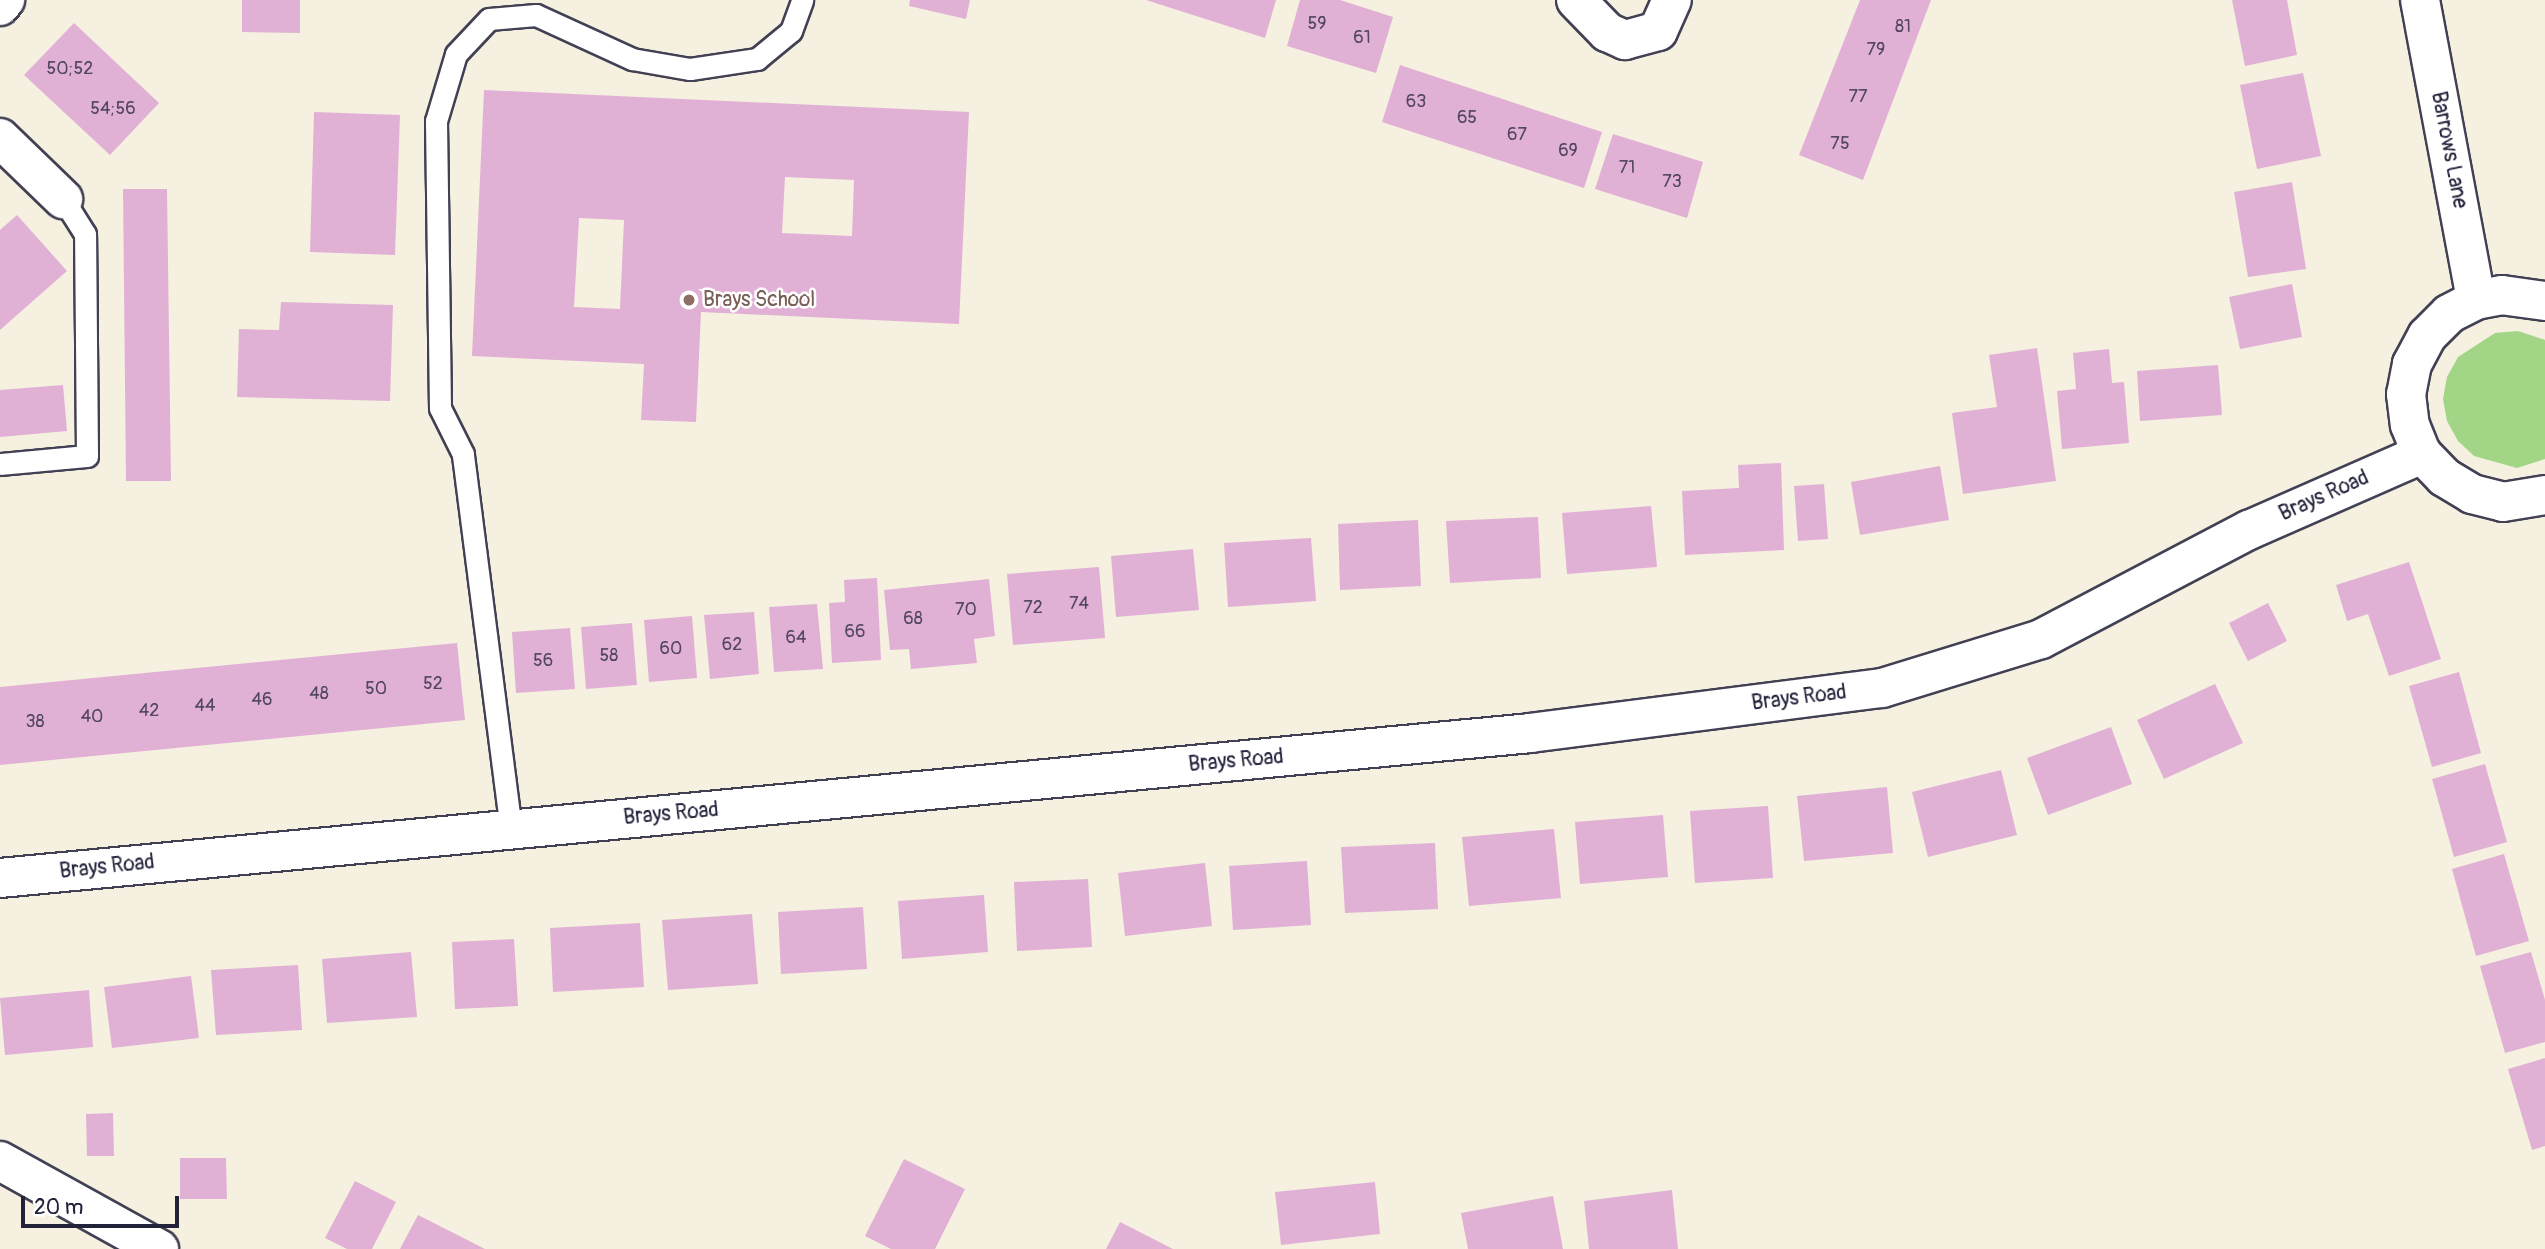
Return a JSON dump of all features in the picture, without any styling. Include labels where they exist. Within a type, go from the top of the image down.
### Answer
[{"type":"street","points":[[0,5],[5,0]]},
{"type":"street","points":[[1576,0],[1607,32],[1632,40],[1658,31],[1672,0]]},
{"type":"street","name":"Barrows Lane","points":[[2420,0],[2476,300]]},
{"type":"street","points":[[0,138],[63,199]]},
{"type":"street","points":[[2542,507],[2503,502],[2472,494],[2444,477],[2423,454],[2410,425],[2406,394],[2412,364],[2427,336],[2449,314],[2476,300],[2502,295],[2545,301]]},
{"type":"street","name":"Brays Road","points":[[0,878],[1530,733],[1882,688],[2041,639],[2249,530],[2423,454]]},
{"type":"street","points":[[0,1161],[159,1249]]},
{"type":"lane","points":[[511,830],[463,454],[440,408],[436,121],[456,54],[489,19],[536,15],[632,59],[690,69],[757,59],[790,32],[802,0]]},
{"type":"lane","points":[[0,464],[88,456],[85,234],[63,199]]},
{"type":"green space","points":[[2518,331],[2545,340],[2545,459],[2517,468],[2474,456],[2458,441],[2447,421],[2443,399],[2447,377],[2458,357],[2495,333]]},
{"type":"building","points":[[242,0],[300,0],[300,33],[242,32]]},
{"type":"building","points":[[910,0],[970,0],[966,19],[909,6]]},
{"type":"building","points":[[1146,0],[1276,0],[1265,38]]},
{"type":"building","points":[[1300,0],[1340,0],[1393,17],[1376,73],[1287,46]]},
{"type":"building","points":[[1860,0],[1931,0],[1863,180],[1799,155]]},
{"type":"building","points":[[2232,0],[2287,0],[2297,55],[2245,66]]},
{"type":"building","points":[[74,23],[159,103],[110,155],[24,75]]},
{"type":"building","points":[[1400,65],[1602,132],[1584,188],[1382,122]]},
{"type":"building","points":[[2303,73],[2321,156],[2257,169],[2240,85]]},
{"type":"building","points":[[484,90],[969,112],[959,324],[701,312],[696,422],[641,420],[644,364],[472,356]],"holes":[[[785,177],[854,180],[852,236],[782,233]],[[579,218],[624,220],[620,309],[574,307]]]},
{"type":"building","points":[[314,112],[400,115],[395,255],[310,252]]},
{"type":"building","points":[[1613,134],[1703,162],[1687,218],[1595,189]]},
{"type":"building","points":[[2292,182],[2306,269],[2248,277],[2234,192]]},
{"type":"building","points":[[123,189],[167,189],[171,481],[126,481]]},
{"type":"building","points":[[17,215],[67,271],[0,330],[0,230]]},
{"type":"building","points":[[2292,284],[2302,337],[2240,349],[2229,297]]},
{"type":"building","points":[[281,302],[393,305],[390,401],[237,397],[239,329],[279,330]]},
{"type":"building","points":[[2037,348],[2056,481],[1963,494],[1952,413],[1997,407],[1989,355]]},
{"type":"building","points":[[2109,349],[2112,383],[2124,382],[2129,443],[2062,449],[2057,391],[2076,389],[2073,353]]},
{"type":"building","points":[[2218,365],[2222,415],[2140,421],[2137,371]]},
{"type":"building","points":[[63,385],[67,431],[0,437],[0,390]]},
{"type":"building","points":[[1781,463],[1784,550],[1685,555],[1682,491],[1739,488],[1738,465]]},
{"type":"building","points":[[1940,466],[1949,520],[1860,535],[1851,482]]},
{"type":"building","points":[[1824,484],[1828,539],[1798,541],[1794,486]]},
{"type":"building","points":[[1651,506],[1657,567],[1567,574],[1562,513]]},
{"type":"building","points":[[1538,517],[1541,578],[1450,583],[1446,521]]},
{"type":"building","points":[[1418,520],[1421,586],[1340,590],[1338,524]]},
{"type":"building","points":[[1311,538],[1316,601],[1228,607],[1224,543]]},
{"type":"building","points":[[1193,549],[1199,610],[1116,617],[1111,556]]},
{"type":"building","points":[[2409,562],[2441,659],[2389,676],[2368,614],[2347,621],[2336,585]]},
{"type":"building","points":[[1099,567],[1105,638],[1013,645],[1007,574]]},
{"type":"building","points":[[877,578],[881,660],[832,663],[829,603],[845,602],[844,580]]},
{"type":"building","points":[[989,579],[995,636],[974,639],[977,663],[911,669],[909,649],[890,650],[884,590]]},
{"type":"building","points":[[2268,603],[2287,641],[2248,661],[2229,623]]},
{"type":"building","points":[[817,604],[823,669],[774,672],[769,607]]},
{"type":"building","points":[[754,612],[759,674],[710,679],[704,615]]},
{"type":"building","points":[[692,616],[697,678],[649,682],[644,620]]},
{"type":"building","points":[[632,623],[637,685],[586,689],[581,627]]},
{"type":"building","points":[[570,628],[575,689],[516,693],[512,632]]},
{"type":"building","points":[[457,643],[465,720],[0,765],[0,687]]},
{"type":"building","points":[[2459,672],[2481,753],[2432,767],[2409,686]]},
{"type":"building","points":[[2215,684],[2243,743],[2164,779],[2137,720]]},
{"type":"building","points":[[2111,727],[2132,784],[2048,815],[2027,758]]},
{"type":"building","points":[[2485,764],[2507,842],[2454,857],[2432,779]]},
{"type":"building","points":[[2001,770],[2017,835],[1928,857],[1912,792]]},
{"type":"building","points":[[1887,787],[1893,853],[1804,861],[1797,796]]},
{"type":"building","points":[[1768,806],[1773,878],[1695,883],[1690,811]]},
{"type":"building","points":[[1663,815],[1668,877],[1580,884],[1575,822]]},
{"type":"building","points":[[1554,829],[1561,898],[1469,906],[1462,837]]},
{"type":"building","points":[[1435,843],[1438,909],[1345,913],[1341,847]]},
{"type":"building","points":[[2504,854],[2529,941],[2476,956],[2452,869]]},
{"type":"building","points":[[1307,861],[1311,925],[1233,930],[1229,866]]},
{"type":"building","points":[[1205,863],[1212,926],[1125,936],[1118,873]]},
{"type":"building","points":[[1088,879],[1092,947],[1017,951],[1014,882]]},
{"type":"building","points":[[984,895],[988,952],[902,959],[898,901]]},
{"type":"building","points":[[863,907],[867,969],[781,974],[778,912]]},
{"type":"building","points":[[752,914],[758,984],[668,990],[662,920]]},
{"type":"building","points":[[640,923],[644,987],[553,992],[550,928]]},
{"type":"building","points":[[514,939],[518,1006],[455,1009],[452,942]]},
{"type":"building","points":[[411,952],[417,1017],[327,1023],[322,959]]},
{"type":"building","points":[[2531,952],[2545,1000],[2545,1042],[2505,1053],[2480,966]]},
{"type":"building","points":[[298,965],[302,1030],[216,1035],[211,970]]},
{"type":"building","points":[[191,976],[199,1038],[112,1048],[104,987]]},
{"type":"building","points":[[89,990],[93,1047],[5,1055],[0,998]]},
{"type":"building","points":[[2545,1058],[2545,1146],[2532,1150],[2508,1069]]},
{"type":"building","points":[[113,1113],[114,1156],[87,1156],[86,1114]]},
{"type":"building","points":[[180,1158],[226,1158],[227,1199],[180,1199]]},
{"type":"building","points":[[904,1159],[965,1189],[935,1249],[891,1249],[865,1236]]},
{"type":"building","points":[[355,1181],[396,1202],[372,1249],[347,1249],[325,1238]]},
{"type":"building","points":[[1375,1182],[1380,1234],[1281,1245],[1275,1192]]},
{"type":"building","points":[[1672,1190],[1678,1249],[1589,1249],[1584,1201]]},
{"type":"building","points":[[1553,1196],[1563,1249],[1468,1249],[1461,1213]]},
{"type":"building","points":[[418,1215],[485,1249],[400,1249]]},
{"type":"building","points":[[1120,1222],[1173,1249],[1106,1249]]},
{"type":"place","name":"Brays School","points":[[689,300]]}]
